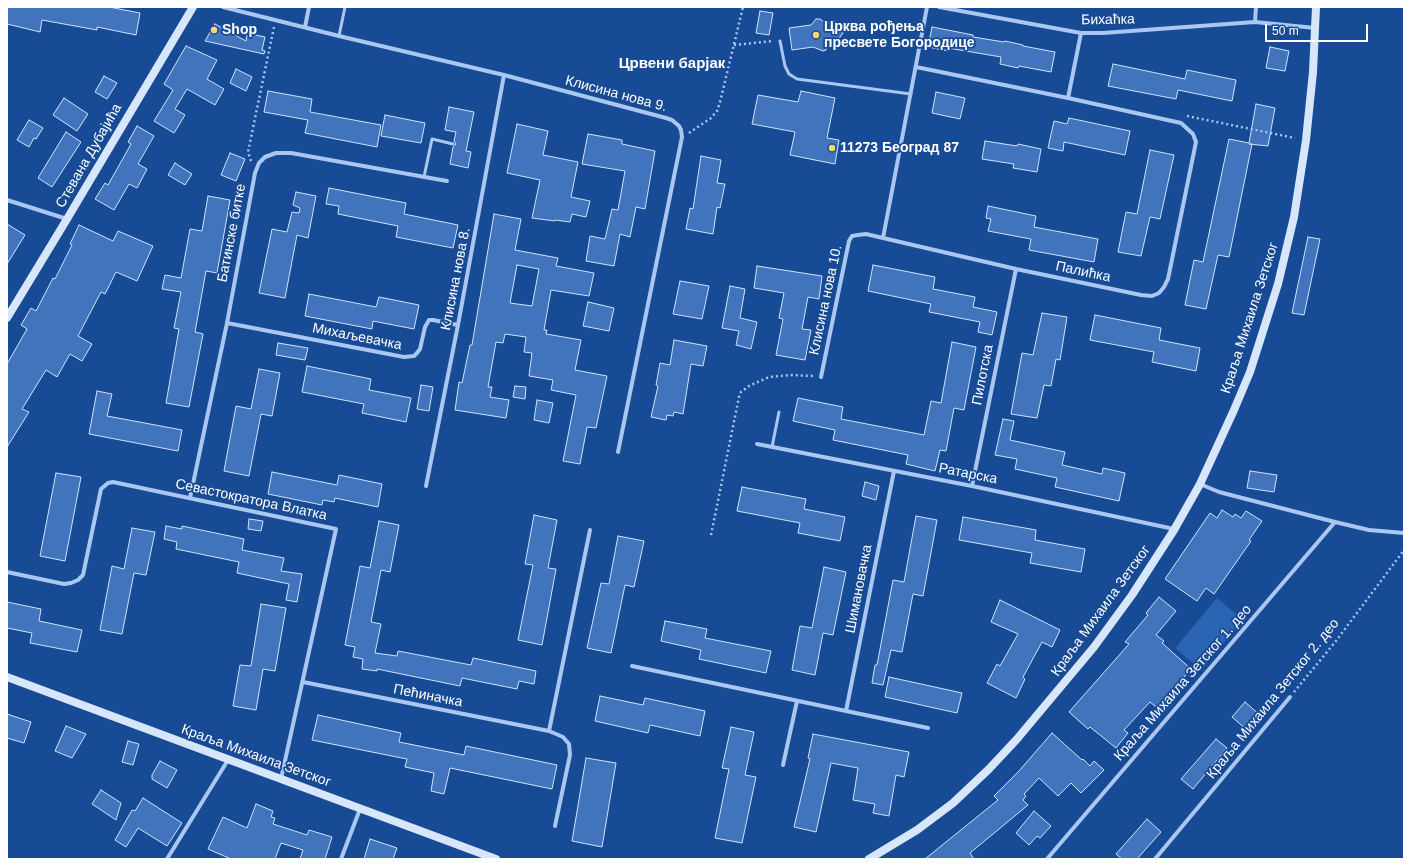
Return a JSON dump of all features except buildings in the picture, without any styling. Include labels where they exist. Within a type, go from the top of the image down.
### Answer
[{"type":"street","name":"Стевана Дубајића","points":[[7,318],[68,219],[192,7]]},
{"type":"street","name":"Клисина нова 9.","points":[[223,7],[504,75],[666,118],[672,120],[679,126],[682,137]]},
{"type":"street","points":[[305,27],[309,7]]},
{"type":"street","points":[[883,238],[928,7]]},
{"type":"street","name":"Бихаћка","points":[[939,7],[1081,33],[1103,33],[1255,22],[1315,28]]},
{"type":"street","points":[[1255,22],[1256,7]]},
{"type":"street","name":"Краља Михаила Зетског","points":[[869,859],[917,830],[953,803],[989,769],[1017,739],[1094,647],[1132,595],[1174,530],[1200,484],[1250,372],[1278,284],[1289,240],[1298,200],[1306,140],[1313,72],[1316,7]]},
{"type":"street","points":[[1068,98],[1081,33]]},
{"type":"street","name":"Палићка","points":[[883,238],[1016,269],[1152,296],[1159,293],[1168,279],[1196,142],[1193,134],[1181,123],[916,67]]},
{"type":"street","name":"Клисина нова 8.","points":[[426,486],[458,324],[504,75]]},
{"type":"street","points":[[618,452],[682,137]]},
{"type":"street","name":"Батинске битке","points":[[190,498],[227,323],[255,172],[259,163],[265,157],[276,153],[291,153],[447,181]]},
{"type":"street","points":[[7,200],[68,219]]},
{"type":"street","name":"Клисина нова 10.","points":[[821,377],[852,236],[866,234],[883,238]]},
{"type":"street","name":"Пилотска","points":[[972,486],[1016,269]]},
{"type":"street","name":"Михаљевачка","points":[[227,323],[404,357],[414,356],[420,349],[425,327],[429,320],[458,324]]},
{"type":"street","name":"Ратарска","points":[[758,444],[972,486],[1174,530]]},
{"type":"street","name":"Шимановачка","points":[[846,711],[894,471]]},
{"type":"street","name":"Севастократора Влатка","points":[[7,572],[64,584],[78,580],[83,575],[101,489],[108,483],[113,482],[336,529],[281,779]]},
{"type":"street","points":[[1200,484],[1219,492],[1335,522],[1369,530],[1404,533]]},
{"type":"street","name":"Краља Михаила Зетског 1. део","points":[[1048,859],[1335,522]]},
{"type":"street","points":[[549,731],[590,530]]},
{"type":"street","points":[[632,666],[928,728]]},
{"type":"street","name":"Краља Михаила Зетског","points":[[7,677],[496,859]]},
{"type":"street","name":"Пећиначка","points":[[303,682],[549,731],[563,737],[569,744],[570,755],[555,826]]},
{"type":"street","name":"Краља Михаила Зетског 2. део","points":[[1155,859],[1290,697]]},
{"type":"street","points":[[783,765],[797,701]]},
{"type":"street","points":[[167,859],[228,760]]},
{"type":"street","points":[[341,859],[360,808]]},
{"type":"lane","points":[[339,36],[345,7]]},
{"type":"lane","points":[[780,41],[785,66],[789,74],[797,79],[911,94]]},
{"type":"lane","points":[[424,177],[432,139],[453,144]]},
{"type":"lane","points":[[772,447],[779,412]]},
{"type":"path","points":[[682,137],[711,118],[717,111],[743,7]]},
{"type":"path","points":[[255,172],[248,152],[275,20]]},
{"type":"path","points":[[734,45],[780,41]]},
{"type":"path","points":[[710,535],[741,392],[749,386],[769,377],[790,375],[821,377]]},
{"type":"path","name":"Краља Михаила Зетског 2. део","points":[[1290,697],[1336,641],[1404,550]]},
{"type":"shaded area","points":[[1217,598],[1243,620],[1201,670],[1175,648]]},
{"type":"place","name":"Shop","points":[[214,30]]},
{"type":"place","name":"Црква рођења пресвете Богородице","points":[[816,35]]},
{"type":"place","name":"11273 Београд 87","points":[[832,148]]},
{"type":"district","name":"Црвени барјак","points":[[672,64]]}]
